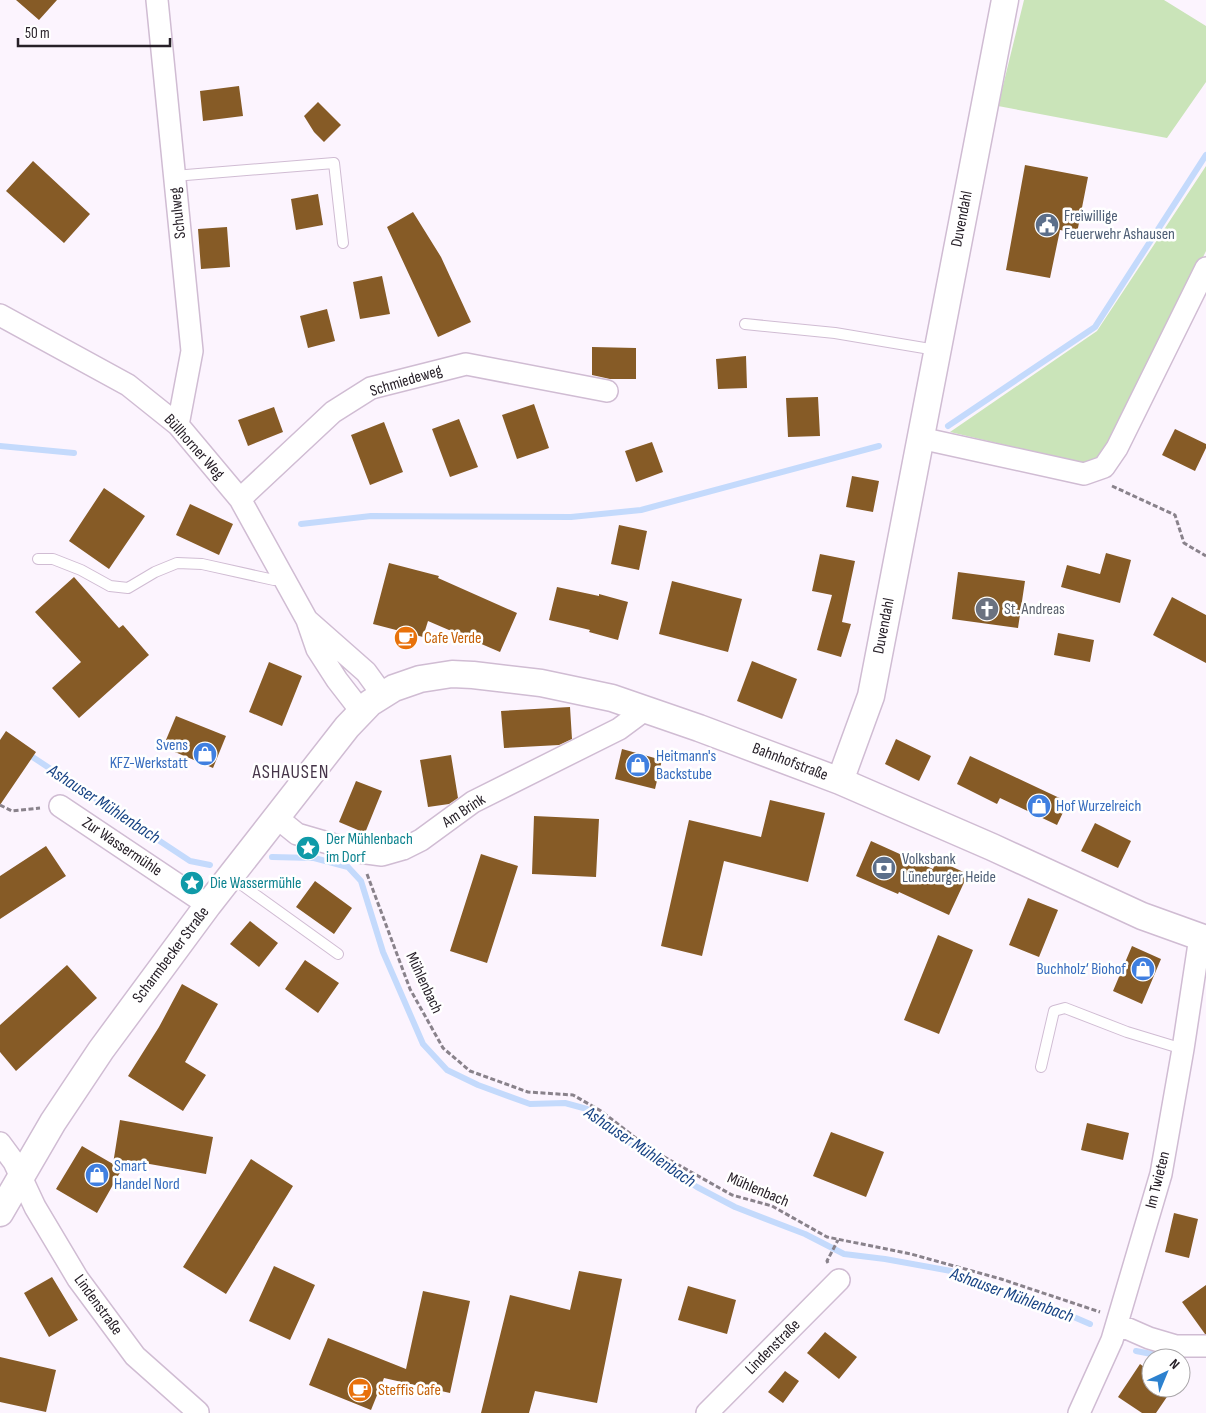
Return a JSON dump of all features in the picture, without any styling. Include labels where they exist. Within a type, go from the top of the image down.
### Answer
[{"type":"street","name":"Schulweg","points":[[157,0],[192,351],[178,425]]},
{"type":"street","name":"Duvendahl","points":[[840,781],[870,696],[1004,0]]},
{"type":"street","points":[[920,438],[1084,474],[1104,467],[1117,448],[1206,268]]},
{"type":"street","name":"Büllhorner Weg","points":[[0,315],[128,385],[178,425],[240,499],[307,620],[317,649],[337,680],[361,711]]},
{"type":"street","name":"Schmiedeweg","points":[[240,499],[333,412],[371,388],[466,364],[608,391]]},
{"type":"street","name":"Büllhorner Weg","points":[[307,620],[366,672],[382,694]]},
{"type":"street","name":"Bahnhofstraße","points":[[361,711],[382,694],[394,688],[420,679],[452,674],[572,688],[612,698],[840,781],[992,847],[1142,916],[1203,938]]},
{"type":"street","name":"Am Brink","points":[[276,818],[297,834],[359,852],[382,855],[421,840],[473,802],[619,729],[646,709]]},
{"type":"street","name":"Scharmbecker Straße","points":[[0,1213],[53,1122],[101,1050],[230,876],[361,711]]},
{"type":"street","name":"Zur Wassermühle","points":[[60,806],[208,905]]},
{"type":"street","name":"Im Twieten","points":[[1079,1413],[1112,1340],[1161,1174],[1203,938]]},
{"type":"street","name":"Lindenstraße","points":[[0,1143],[14,1162],[35,1207],[78,1279],[135,1356],[197,1413]]},
{"type":"street","name":"Lindenstraße","points":[[707,1413],[839,1280]]},
{"type":"street","points":[[1118,1320],[1149,1338],[1176,1346],[1206,1346]]},
{"type":"lane","points":[[174,176],[334,164],[343,243]]},
{"type":"lane","points":[[745,324],[835,333],[936,350]]},
{"type":"lane","points":[[38,559],[53,559],[81,570],[110,586],[128,588],[155,572],[177,563],[202,564],[274,580],[285,580]]},
{"type":"lane","points":[[230,876],[338,954]]},
{"type":"lane","points":[[1041,1067],[1054,1011],[1065,1008],[1127,1032],[1183,1049]]},
{"type":"path","points":[[1084,474],[1175,516],[1184,542],[1206,556]]},
{"type":"path","points":[[0,805],[12,812],[60,806]]},
{"type":"path","name":"Mühlenbach","points":[[359,852],[410,989],[444,1048],[470,1071],[528,1092],[573,1095],[601,1111],[650,1149],[732,1195],[772,1206],[827,1237],[920,1256],[1001,1279],[1098,1311],[1118,1320]]},
{"type":"path","points":[[827,1261],[838,1240]]},
{"type":"green space","points":[[1024,0],[1164,0],[1206,26],[1206,82],[1167,138],[998,106]]},
{"type":"green space","points":[[1206,166],[1206,251],[1109,448],[1095,459],[1082,463],[950,432],[1097,331]]},
{"type":"building","points":[[16,0],[57,0],[39,20]]},
{"type":"building","points":[[239,86],[243,116],[203,121],[200,91]]},
{"type":"building","points":[[318,102],[341,125],[324,142],[314,132],[304,116]]},
{"type":"building","points":[[33,161],[90,214],[64,243],[6,191]]},
{"type":"building","name":"Freiwillige Feuerwehr Ashausen","points":[[1025,165],[1088,177],[1077,233],[1060,230],[1050,278],[1006,270]]},
{"type":"building","points":[[318,194],[323,225],[296,230],[291,199]]},
{"type":"building","points":[[413,212],[441,257],[471,322],[438,337],[387,227]]},
{"type":"building","points":[[227,227],[230,267],[201,269],[198,229]]},
{"type":"building","points":[[382,276],[390,314],[360,319],[353,282]]},
{"type":"building","points":[[327,309],[335,341],[308,348],[300,316]]},
{"type":"building","points":[[592,347],[636,348],[636,379],[610,379],[592,375]]},
{"type":"building","points":[[746,356],[747,388],[718,389],[716,359]]},
{"type":"building","points":[[818,397],[820,436],[788,437],[786,398]]},
{"type":"building","points":[[534,404],[549,448],[517,459],[502,415]]},
{"type":"building","points":[[274,407],[283,432],[248,446],[238,420]]},
{"type":"building","points":[[459,419],[478,467],[450,477],[432,429]]},
{"type":"building","points":[[384,422],[403,472],[370,485],[351,435]]},
{"type":"building","points":[[1175,429],[1206,444],[1206,448],[1195,471],[1162,455]]},
{"type":"building","points":[[652,442],[663,472],[636,482],[625,451]]},
{"type":"building","points":[[852,476],[879,481],[873,512],[846,507]]},
{"type":"building","points":[[104,488],[145,516],[109,569],[69,541]]},
{"type":"building","points":[[190,504],[233,524],[219,555],[176,535]]},
{"type":"building","points":[[619,525],[647,531],[639,570],[611,564]]},
{"type":"building","points":[[1106,553],[1131,560],[1120,603],[1061,587],[1067,565],[1100,574]]},
{"type":"building","points":[[820,554],[855,561],[842,622],[851,624],[841,657],[817,650],[832,595],[812,591]]},
{"type":"building","points":[[389,563],[439,576],[438,578],[517,613],[500,652],[428,621],[423,637],[373,624]]},
{"type":"building","name":"St. Andreas","points":[[958,572],[1025,581],[1018,628],[952,619]]},
{"type":"building","points":[[74,577],[119,628],[123,625],[149,655],[79,718],[52,688],[81,662],[35,612]]},
{"type":"building","points":[[672,581],[742,599],[728,652],[659,634]]},
{"type":"building","points":[[557,587],[599,596],[599,594],[628,602],[618,640],[589,632],[590,630],[549,620]]},
{"type":"building","points":[[1172,597],[1206,615],[1206,663],[1153,635]]},
{"type":"building","points":[[1058,633],[1094,640],[1090,662],[1054,655]]},
{"type":"building","points":[[752,661],[797,679],[782,719],[737,701]]},
{"type":"building","points":[[269,662],[302,676],[282,726],[249,712]]},
{"type":"building","points":[[570,707],[572,739],[559,745],[504,748],[501,711]]},
{"type":"building","points":[[176,716],[226,736],[213,768],[163,747]]},
{"type":"building","points":[[6,731],[36,752],[0,805],[0,740]]},
{"type":"building","points":[[896,739],[931,756],[919,781],[885,764]]},
{"type":"building","points":[[622,749],[662,760],[655,789],[615,779]]},
{"type":"building","points":[[451,755],[458,798],[449,804],[428,807],[420,760]]},
{"type":"building","points":[[970,756],[1068,802],[1057,825],[1000,798],[997,804],[957,784]]},
{"type":"building","points":[[356,781],[382,791],[365,833],[339,822]]},
{"type":"building","points":[[770,800],[825,813],[808,882],[724,861],[702,956],[661,946],[689,820],[761,837]]},
{"type":"building","points":[[534,816],[599,819],[596,877],[532,874]]},
{"type":"building","points":[[1095,823],[1131,841],[1118,868],[1081,851]]},
{"type":"building","points":[[871,841],[933,869],[937,860],[968,874],[949,915],[899,892],[898,894],[856,876]]},
{"type":"building","points":[[46,846],[66,876],[0,919],[0,876]]},
{"type":"building","points":[[481,854],[518,866],[487,963],[450,951]]},
{"type":"building","points":[[315,881],[352,908],[334,934],[296,907]]},
{"type":"building","points":[[1028,898],[1058,910],[1039,957],[1009,945]]},
{"type":"building","points":[[250,921],[278,943],[259,967],[230,944]]},
{"type":"building","points":[[938,935],[973,950],[939,1034],[904,1020]]},
{"type":"building","points":[[1132,946],[1161,959],[1142,1004],[1113,991]]},
{"type":"building","points":[[305,960],[339,983],[318,1013],[285,989]]},
{"type":"building","points":[[67,965],[97,998],[16,1071],[0,1052],[0,1025]]},
{"type":"building","points":[[182,984],[218,1004],[185,1062],[206,1075],[183,1111],[128,1076],[159,1027]]},
{"type":"building","points":[[120,1120],[213,1137],[206,1174],[127,1160],[97,1213],[56,1189],[82,1146],[113,1164]]},
{"type":"building","points":[[1087,1123],[1129,1133],[1123,1160],[1081,1150]]},
{"type":"building","points":[[831,1132],[884,1152],[866,1197],[813,1176]]},
{"type":"building","points":[[251,1159],[293,1186],[226,1294],[183,1267]]},
{"type":"building","points":[[1174,1213],[1198,1219],[1189,1258],[1165,1252]]},
{"type":"building","points":[[274,1266],[315,1285],[290,1340],[249,1321]]},
{"type":"building","points":[[579,1271],[622,1279],[597,1403],[535,1391],[529,1413],[481,1413],[510,1295],[570,1310]]},
{"type":"building","points":[[52,1277],[78,1320],[49,1337],[24,1293]]},
{"type":"building","points":[[1206,1285],[1206,1334],[1205,1334],[1182,1302]]},
{"type":"building","points":[[688,1286],[736,1300],[727,1334],[678,1320]]},
{"type":"building","points":[[423,1291],[470,1301],[450,1393],[384,1378],[371,1410],[309,1385],[328,1338],[406,1369]]},
{"type":"building","points":[[825,1332],[857,1357],[839,1379],[807,1353]]},
{"type":"building","points":[[0,1357],[56,1370],[46,1412],[0,1402]]},
{"type":"building","points":[[1140,1364],[1141,1398],[1166,1398],[1156,1413],[1142,1413],[1118,1397]]},
{"type":"building","points":[[785,1371],[799,1381],[783,1403],[768,1392]]},
{"type":"waterway","points":[[948,426],[1095,327],[1206,155]]},
{"type":"waterway","points":[[0,446],[74,453]]},
{"type":"waterway","points":[[301,524],[371,516],[571,517],[641,510],[879,446]]},
{"type":"waterway","name":"Ashauser Mühlenbach","points":[[25,752],[190,861],[210,865]]},
{"type":"waterway","name":"Ashauser Mühlenbach","points":[[272,857],[314,858],[348,867],[361,881],[383,952],[423,1044],[447,1070],[478,1085],[530,1104],[565,1103],[587,1109],[644,1154],[697,1187],[735,1207],[805,1234],[844,1254],[951,1271],[1039,1302],[1090,1324]]},
{"type":"waterway","name":"Ashauser Mühlenbach","points":[[1136,1351],[1141,1352]]},
{"type":"place","name":"Freiwillige Feuerwehr Ashausen","points":[[1047,225]]},
{"type":"place","name":"St. Andreas","points":[[987,609]]},
{"type":"place","name":"Cafe Verde","points":[[406,638]]},
{"type":"place","name":"Svens KFZ-Werkstatt","points":[[205,754]]},
{"type":"place","name":"Heitmann's Backstube","points":[[638,765]]},
{"type":"place","name":"Hof Wurzelreich","points":[[1039,806]]},
{"type":"place","name":"Der Mühlenbach im Dorf","points":[[308,848]]},
{"type":"place","name":"Volksbank Lüneburger Heide","points":[[884,868]]},
{"type":"place","name":"Die Wassermühle","points":[[192,883]]},
{"type":"place","name":"Buchholz‘ Biohof","points":[[1143,969]]},
{"type":"place","name":"Smart Handel Nord","points":[[97,1175]]},
{"type":"place","name":"Steffis Cafe","points":[[360,1390]]},
{"type":"district","name":"ASHAUSEN","points":[[291,772]]}]
